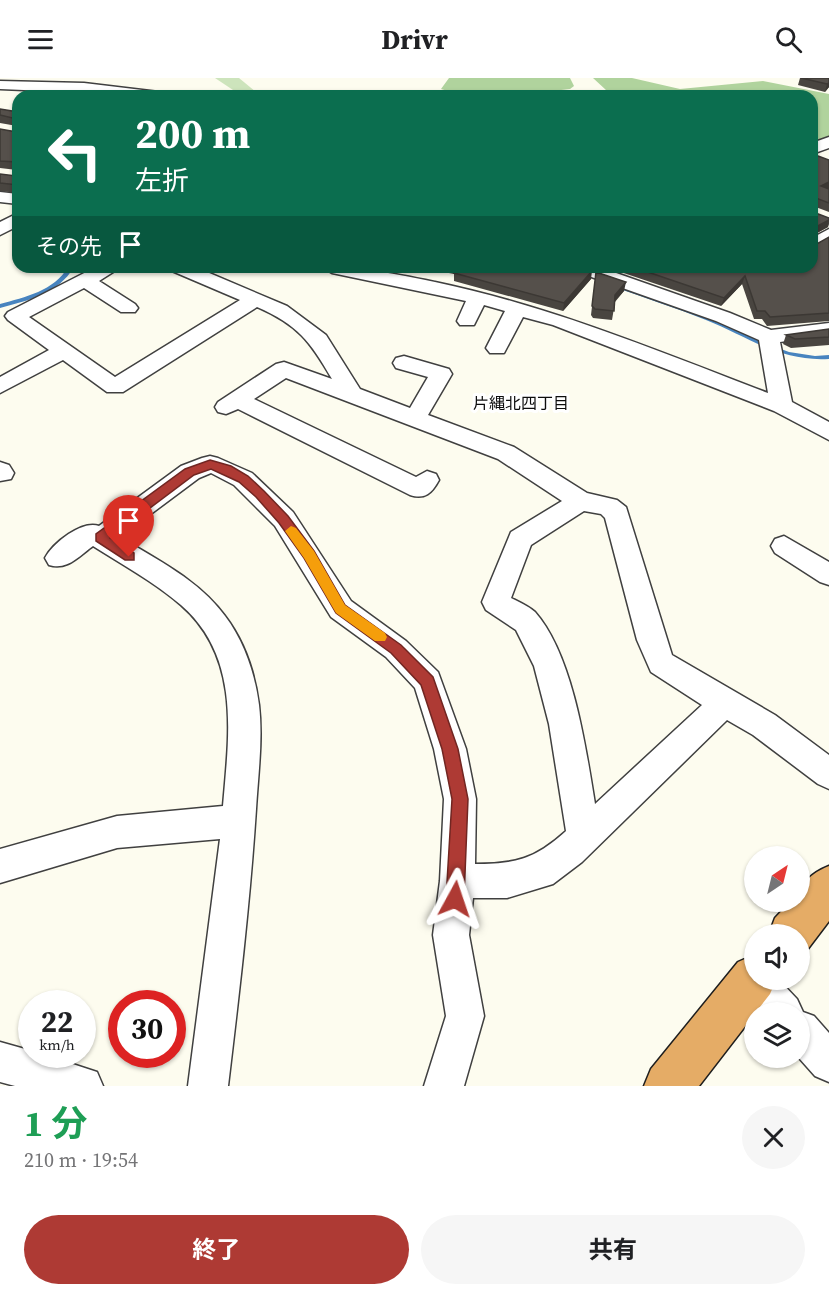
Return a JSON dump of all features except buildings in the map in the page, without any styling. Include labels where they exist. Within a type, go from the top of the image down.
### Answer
[{"type":"highway","points":[[801,924],[825,901]]},
{"type":"highway","points":[[668,1086],[744,990]]},
{"type":"street","points":[[0,85],[52,90]]},
{"type":"street","points":[[99,273],[15,316],[115,387],[256,299]]},
{"type":"street","points":[[193,273],[280,310],[320,339],[352,395]]},
{"type":"street","points":[[362,273],[477,297],[517,308],[614,341],[782,406],[829,432]]},
{"type":"street","points":[[596,273],[723,317],[769,337],[829,329]]},
{"type":"street","points":[[85,280],[128,308]]},
{"type":"street","points":[[398,304],[409,283]]},
{"type":"street","points":[[467,321],[477,297]]},
{"type":"street","points":[[497,348],[517,308]]},
{"type":"street","points":[[769,337],[782,406]]},
{"type":"street","points":[[4,378],[64,351]]},
{"type":"street","points":[[404,363],[441,374],[415,418]]},
{"type":"street","points":[[427,480],[419,489],[231,404],[284,369],[506,453],[580,501],[608,506],[617,514],[651,640],[661,663],[764,725],[829,774]]},
{"type":"street","points":[[101,538],[172,483],[210,464],[226,469],[243,479],[284,519],[309,555],[340,609],[396,649],[428,681],[450,749],[460,799],[457,881],[451,935],[465,1016],[444,1086]]},
{"type":"street","points":[[580,501],[520,539],[496,602],[524,619],[539,640],[553,679],[584,837]]},
{"type":"street","points":[[58,558],[92,532],[195,601],[215,623],[229,647],[238,673],[244,708],[238,821],[230,926],[208,1086]]},
{"type":"street","points":[[784,546],[829,575]]},
{"type":"street","points":[[457,881],[507,881],[541,872],[584,837],[724,703]]},
{"type":"street","points":[[0,866],[117,832],[238,821]]},
{"type":"street","points":[[765,990],[775,1002]]},
{"type":"street","points":[[810,1041],[829,1062]]},
{"type":"street","points":[[0,1062],[82,1086]]},
{"type":"green space","points":[[215,78],[239,78],[254,90],[233,90]]},
{"type":"green space","points":[[449,78],[570,78],[574,86],[560,90],[441,89]]},
{"type":"green space","points":[[593,78],[632,78],[680,89],[763,81],[809,90],[606,90]]},
{"type":"green space","points":[[818,92],[829,94],[829,138],[818,142]]},
{"type":"waterway","points":[[0,306],[41,293],[59,283],[68,273]]},
{"type":"waterway","points":[[616,286],[698,315],[788,354],[801,357],[829,357]]},
{"type":"slow traffic","points":[[291,531],[309,555],[340,609],[380,637]]},
{"type":"district","name":"片縄北四丁目","points":[[521,403]]},
{"type":"route","points":[[129,557],[101,538],[172,483],[210,464],[226,469],[243,479],[284,519],[309,555],[340,609],[396,649],[428,681],[450,749],[460,799],[455,899]]}]
